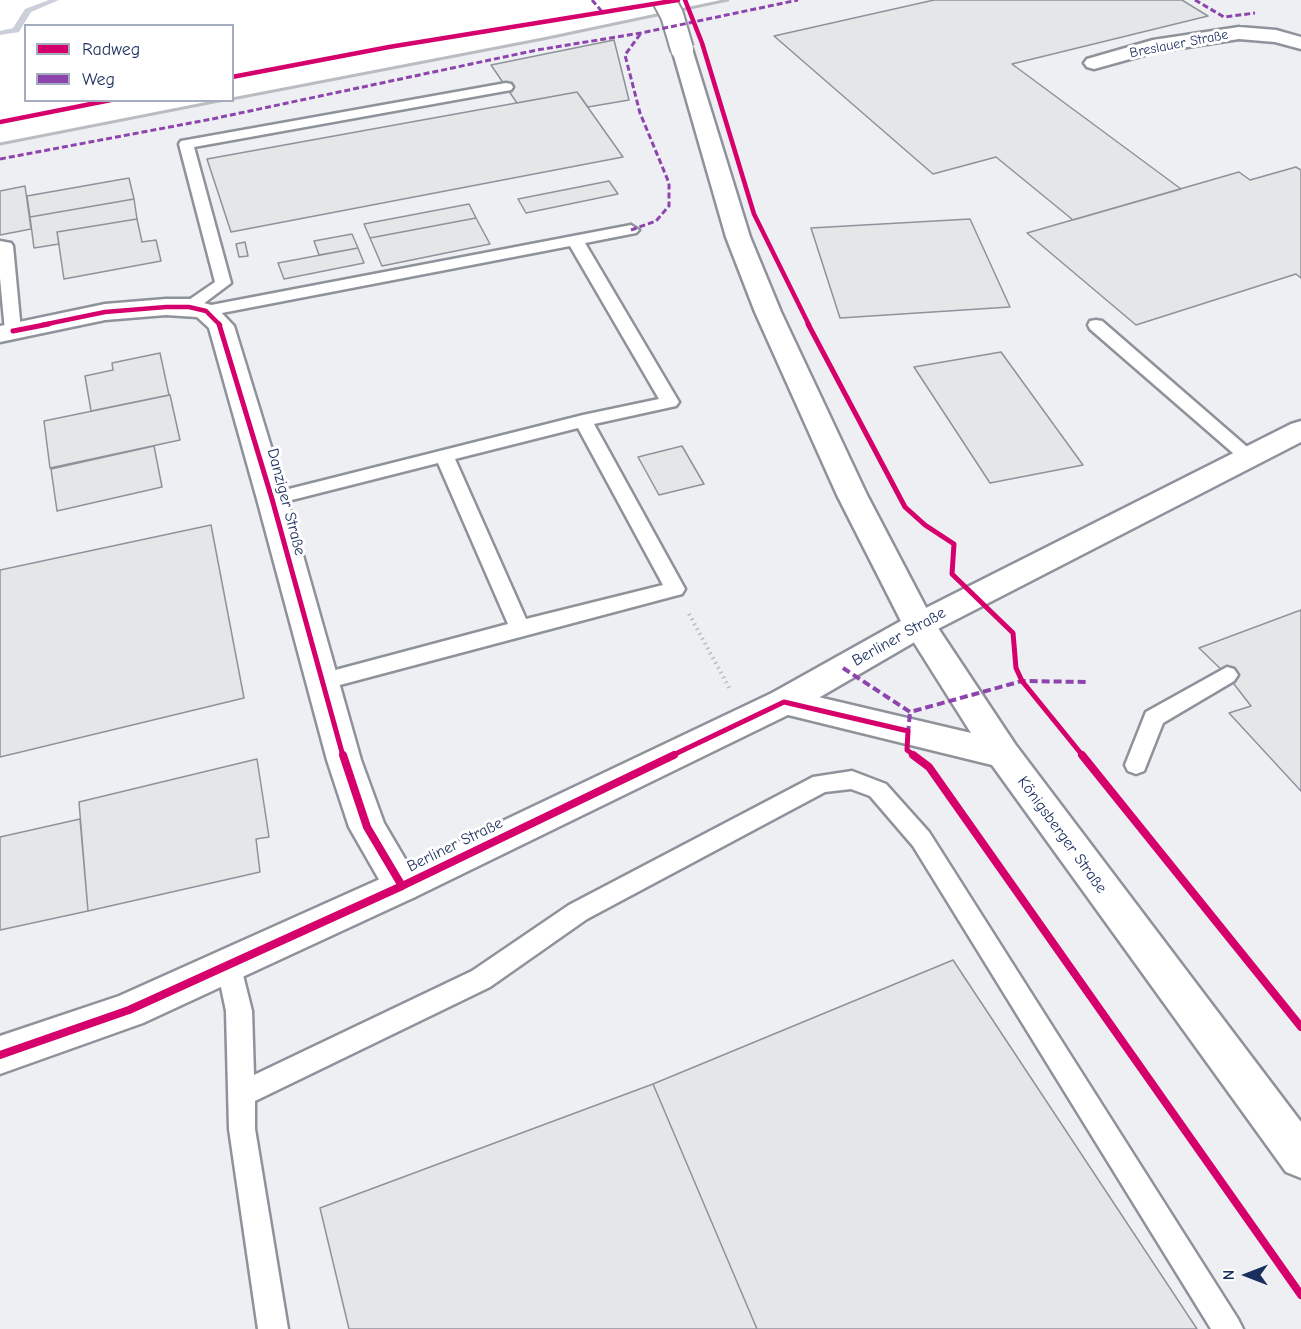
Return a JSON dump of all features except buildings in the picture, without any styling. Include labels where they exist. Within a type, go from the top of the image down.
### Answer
[{"type":"street","name":"Königsberger Straße","points":[[664,0],[672,15],[738,237],[768,312],[852,495],[919,625],[1003,754],[1301,1157]]},
{"type":"street","name":"Breslauer Straße","points":[[1094,63],[1153,46],[1239,33],[1276,36],[1301,44]]},
{"type":"street","points":[[7,332],[105,312],[150,308],[197,309]]},
{"type":"street","name":"Danziger Straße","points":[[197,309],[221,326],[228,344],[344,760],[367,827],[402,886]]},
{"type":"street","name":"Berliner Straße","points":[[0,1055],[129,1010],[228,963],[402,886],[784,702],[919,625],[1301,430]]},
{"type":"street","points":[[784,702],[1003,754]]},
{"type":"lane","points":[[197,309],[223,284],[186,144],[507,87]]},
{"type":"lane","points":[[197,309],[631,230]]},
{"type":"lane","points":[[272,499],[670,402],[575,240]]},
{"type":"lane","points":[[0,246],[5,246],[7,332]]},
{"type":"lane","points":[[1096,325],[1247,456]]},
{"type":"lane","points":[[321,681],[675,589],[583,422]]},
{"type":"lane","points":[[444,456],[520,628]]},
{"type":"lane","points":[[1137,765],[1154,718],[1227,675]]},
{"type":"lane","points":[[242,1094],[482,979],[578,912],[821,783],[852,780],[878,790],[921,839],[1172,1244],[1228,1329]]},
{"type":"lane","points":[[228,963],[239,1011],[242,1129],[273,1329]]},
{"type":"path","points":[[675,589],[724,678]]},
{"type":"shaded area","points":[[733,0],[1301,0],[1301,1329],[0,1329],[0,145],[217,102],[234,102],[234,99]]},
{"type":"waterway","points":[[0,33],[16,30],[28,11],[55,0]]},
{"type":"railway","points":[[234,99],[543,39],[728,0]]},
{"type":"railway","points":[[0,144],[214,102]]},
{"type":"marked path","points":[[592,0],[604,14]]},
{"type":"marked path","points":[[0,159],[212,119],[537,50],[641,33],[798,0]]},
{"type":"marked path","points":[[1195,0],[1224,17],[1255,13]]},
{"type":"marked path","points":[[631,230],[656,221],[669,206],[669,183],[640,113],[625,55],[641,33]]},
{"type":"marked path","points":[[843,668],[910,712],[1022,681],[1087,682]]},
{"type":"marked path","points":[[908,734],[910,712]]},
{"type":"cycle path","points":[[234,77],[389,47],[678,0]]},
{"type":"cycle path","points":[[685,0],[702,43],[754,214],[790,289],[905,507],[925,525],[954,544],[952,574],[1013,633],[1016,668],[1022,681],[1301,1027]]},
{"type":"cycle path","points":[[0,122],[101,102]]},
{"type":"cycle path","points":[[13,331],[105,312],[166,307],[189,307],[206,311],[221,326],[272,499],[344,760],[367,827],[402,886]]},
{"type":"cycle path","points":[[0,1055],[129,1010],[402,886],[784,702],[908,731],[907,750],[929,767],[1301,1295]]}]
